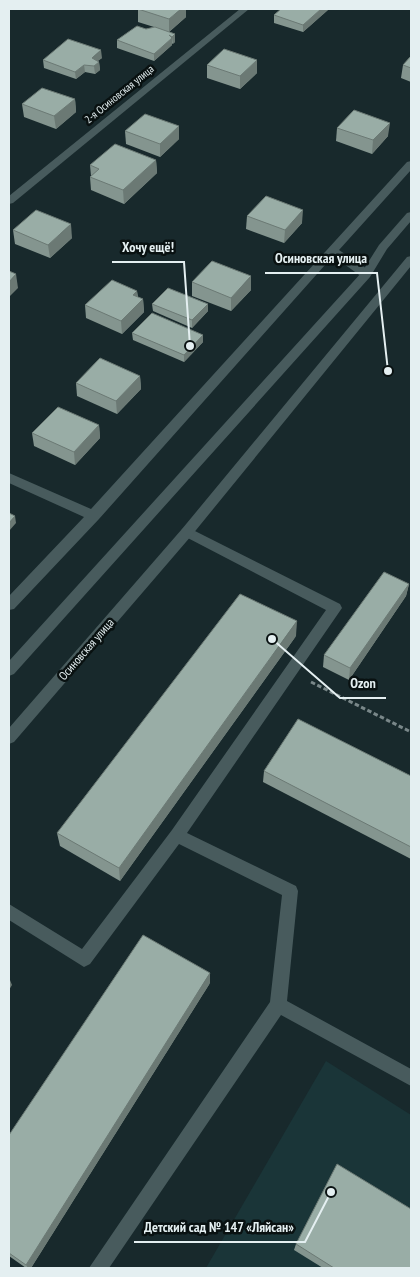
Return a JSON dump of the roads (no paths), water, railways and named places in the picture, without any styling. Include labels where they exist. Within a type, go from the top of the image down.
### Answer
[{"type":"street","name":"2-я Осиновская улица","points":[[9,201],[245,9]]},
{"type":"street","points":[[9,605],[94,516],[411,164]]},
{"type":"street","points":[[9,670],[366,274],[383,247],[411,215]]},
{"type":"street","points":[[332,250],[366,274]]},
{"type":"street","name":"Осиновская улица","points":[[9,738],[187,532],[411,259]]},
{"type":"street","points":[[9,478],[94,516]]},
{"type":"street","points":[[9,911],[84,959],[177,834],[335,608],[187,532]]},
{"type":"street","points":[[98,1268],[278,1005],[290,892],[177,834]]},
{"type":"street","points":[[278,1005],[411,1078]]},
{"type":"place","name":"Хочу ещё!","points":[[190,346]]},
{"type":"place","name":"Осиновская улица","points":[[388,371]]},
{"type":"place","name":"Ozon","points":[[272,639]]},
{"type":"place","name":"Детский сад № 147 «Ляйсан»","points":[[331,1192]]}]
